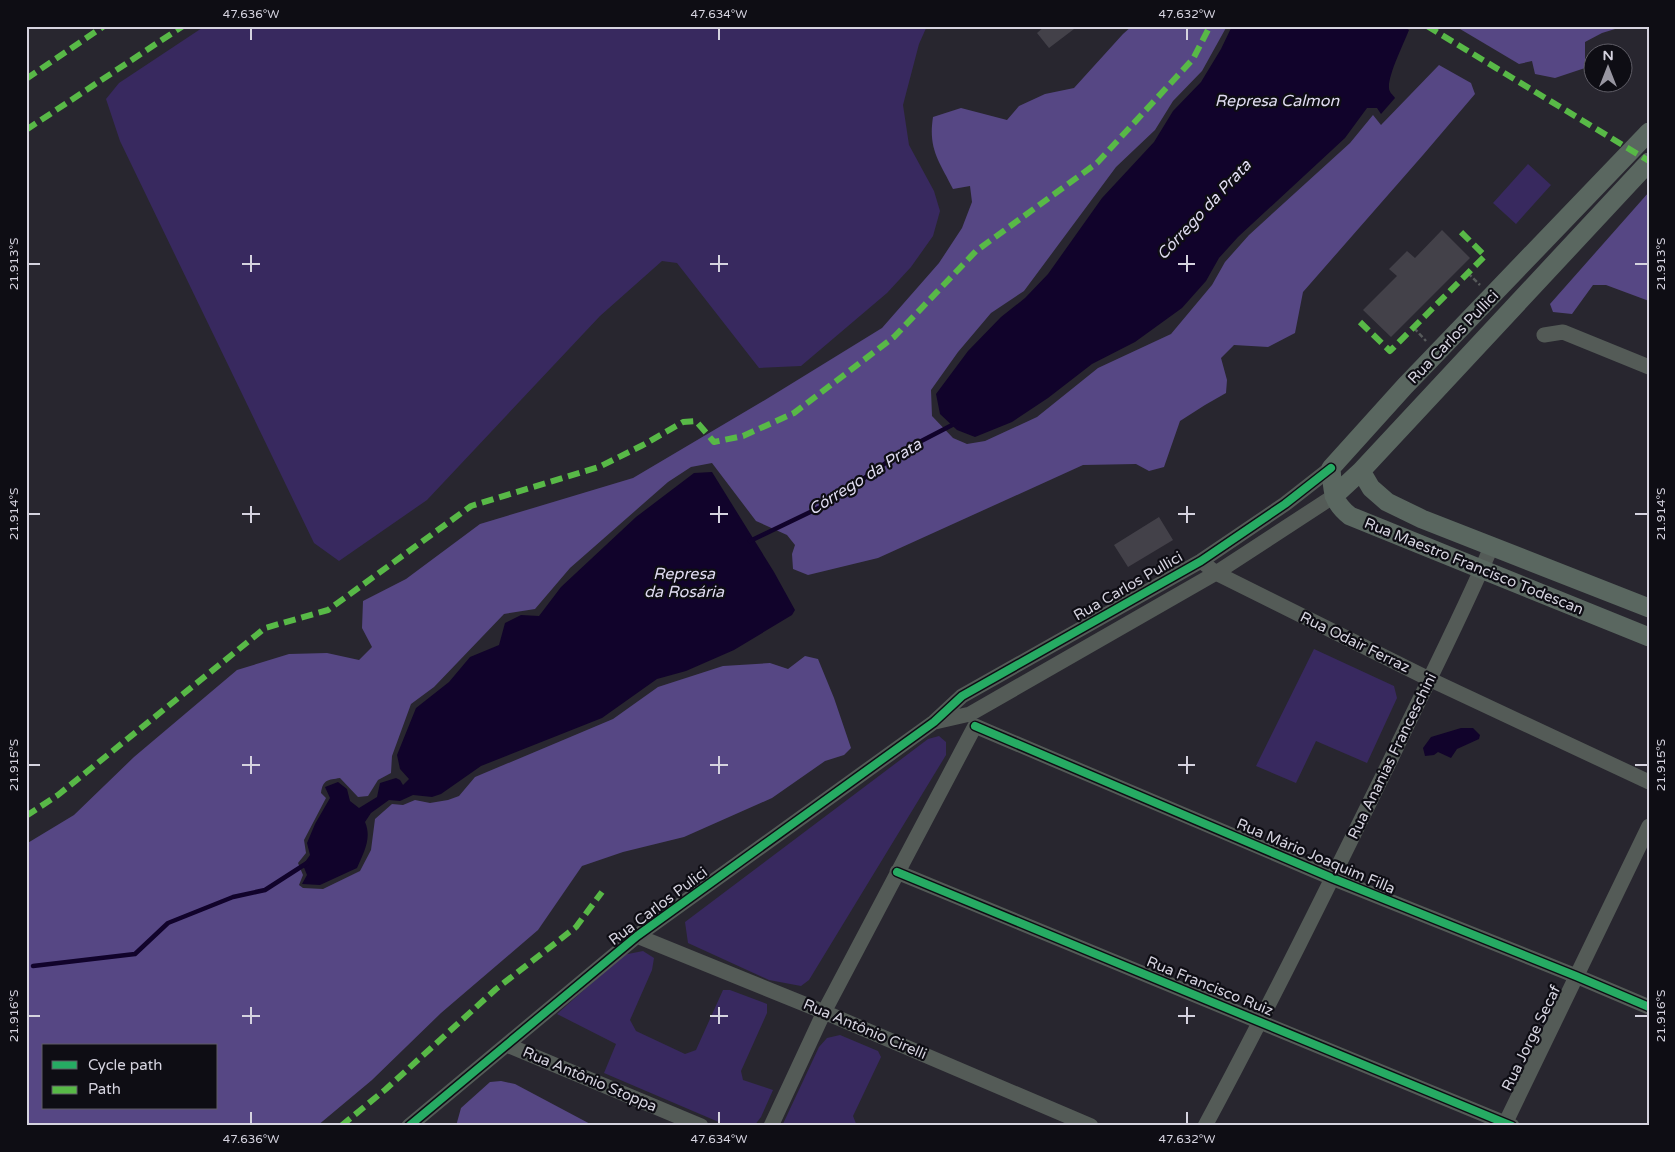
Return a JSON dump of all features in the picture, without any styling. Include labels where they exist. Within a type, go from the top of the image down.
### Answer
[{"type":"main road","name":"Rua Carlos Pullici","points":[[1331,468],[1405,386],[1649,132]]},
{"type":"main road","name":"Rua Carlos Pullici","points":[[1334,496],[1361,471],[1649,162]]},
{"type":"main road","points":[[1331,468],[1334,496]]},
{"type":"main road","name":"Rua Maestro Francisco Todescan","points":[[1361,471],[1371,488],[1388,502],[1422,519],[1649,608]]},
{"type":"main road","name":"Rua Maestro Francisco Todescan","points":[[1334,496],[1339,507],[1350,516],[1649,636]]},
{"type":"street","points":[[1544,335],[1563,332],[1649,367]]},
{"type":"street","name":"Rua Carlos Pullici","points":[[934,722],[962,696],[1201,560],[1286,504],[1331,468]]},
{"type":"street","name":"Rua Carlos Pullici","points":[[934,722],[972,720],[1216,573],[1334,496]]},
{"type":"street","name":"Rua Ananias Franceschini","points":[[1205,1126],[1261,1022],[1429,679],[1492,545]]},
{"type":"street","name":"Rua Odair Ferraz","points":[[1201,560],[1216,573],[1429,679],[1649,782]]},
{"type":"street","points":[[771,1126],[824,1012],[897,872],[972,720],[962,696]]},
{"type":"street","name":"Rua Mário Joaquim Filla","points":[[972,720],[1332,878],[1576,976],[1649,1008]]},
{"type":"street","name":"Rua Carlos Pulici","points":[[409,1126],[637,936],[934,722]]},
{"type":"street","name":"Rua Jorge Secaf","points":[[1507,1125],[1576,976],[1649,826]]},
{"type":"street","name":"Rua Francisco Ruiz","points":[[897,872],[1507,1125]]},
{"type":"street","name":"Rua Antônio Cirelli","points":[[637,936],[824,1012],[1091,1126]]},
{"type":"street","name":"Rua Antônio Stoppa","points":[[507,1045],[701,1126]]},
{"type":"shaded area","points":[[205,26],[927,26],[919,44],[903,105],[909,145],[934,191],[940,211],[933,236],[911,267],[887,293],[801,366],[759,368],[677,263],[662,261],[600,316],[427,500],[339,561],[314,543],[120,141],[106,99],[119,83]]},
{"type":"shaded area","points":[[1132,26],[1227,26],[1202,71],[1173,101],[1155,130],[1116,167],[1024,291],[991,313],[958,352],[931,390],[932,416],[953,438],[967,444],[985,441],[1037,417],[1098,368],[1171,334],[1212,285],[1225,262],[1249,235],[1350,143],[1373,115],[1381,125],[1439,65],[1471,83],[1475,94],[1303,292],[1295,333],[1268,347],[1234,345],[1221,358],[1227,380],[1226,393],[1180,421],[1164,467],[1149,471],[1136,464],[1083,465],[878,558],[808,575],[793,569],[792,554],[795,545],[787,535],[756,521],[712,463],[691,467],[668,482],[570,568],[535,609],[504,614],[434,687],[411,704],[392,756],[391,773],[378,780],[368,796],[358,797],[340,778],[329,780],[323,785],[321,793],[326,798],[304,840],[306,853],[298,863],[303,875],[299,885],[303,888],[323,889],[360,871],[371,850],[375,819],[392,804],[403,805],[415,800],[430,803],[459,796],[475,777],[613,719],[658,687],[723,666],[770,663],[788,669],[805,656],[818,659],[851,748],[844,755],[825,761],[772,798],[684,837],[623,852],[582,866],[538,930],[441,1013],[372,1080],[317,1126],[26,1126],[26,844],[74,815],[134,757],[237,670],[289,654],[327,653],[359,660],[372,647],[362,628],[363,601],[406,579],[480,524],[633,478],[882,328],[939,263],[962,228],[972,202],[970,186],[953,189],[939,162],[933,146],[933,117],[961,108],[1007,120],[1019,106],[1045,94],[1074,88]]},
{"type":"shaded area","points":[[1455,26],[1625,26],[1582,42],[1582,69],[1555,78],[1535,74],[1532,61],[1519,64]]},
{"type":"shaded area","points":[[1528,164],[1551,185],[1516,224],[1493,203]]},
{"type":"shaded area","points":[[1649,192],[1649,301],[1606,285],[1593,285],[1572,314],[1553,312],[1550,304]]},
{"type":"shaded area","points":[[1314,649],[1394,686],[1397,698],[1367,763],[1316,741],[1296,783],[1256,766]]},
{"type":"shaded area","points":[[939,736],[946,742],[946,755],[809,980],[801,986],[769,980],[688,943],[685,922],[928,739]]},
{"type":"shaded area","points":[[643,951],[654,958],[652,970],[630,1020],[636,1031],[685,1054],[696,1050],[723,990],[730,990],[767,1004],[767,1013],[741,1071],[743,1080],[773,1090],[761,1117],[754,1126],[728,1126],[604,1073],[616,1044],[557,1014],[623,955]]},
{"type":"shaded area","points":[[840,1035],[878,1051],[881,1057],[853,1116],[857,1126],[782,1126],[819,1047],[827,1038]]},
{"type":"shaded area","points":[[501,1081],[515,1084],[594,1126],[456,1126],[461,1108],[490,1082]]},
{"type":"water","name":"Represa Calmon","points":[[1232,26],[1403,26],[1409,30],[1389,82],[1390,91],[1395,98],[1381,114],[1377,108],[1367,108],[1345,138],[1238,237],[1219,258],[1206,281],[1182,308],[1135,342],[1092,364],[1048,398],[1012,422],[975,437],[957,430],[940,414],[936,394],[968,351],[1001,317],[1025,298],[1048,274],[1102,198],[1154,142],[1173,111],[1201,82],[1221,49]]},
{"type":"water","name":"Represa da Rosária","points":[[712,472],[774,572],[795,610],[792,615],[734,650],[686,671],[657,679],[602,718],[481,766],[441,794],[432,797],[413,795],[400,801],[389,800],[371,813],[365,822],[368,834],[357,868],[320,885],[302,884],[307,875],[303,865],[310,855],[307,843],[315,824],[330,798],[325,787],[338,782],[347,789],[350,801],[359,808],[377,797],[380,783],[396,778],[403,785],[409,779],[400,769],[397,755],[416,708],[449,682],[470,657],[499,645],[505,623],[521,615],[539,616],[561,587],[636,517],[694,473]]},
{"type":"water","points":[[1461,728],[1473,728],[1480,735],[1479,739],[1457,749],[1451,758],[1438,752],[1434,755],[1425,756],[1423,748],[1431,737]]},
{"type":"building","points":[[1045,26],[1078,26],[1049,48],[1037,33]]},
{"type":"building","points":[[1442,230],[1470,258],[1391,337],[1363,310],[1397,276],[1389,269],[1407,251],[1415,258]]},
{"type":"building","points":[[1159,517],[1173,540],[1128,567],[1114,545]]},
{"type":"waterway","name":"Córrego da Prata","points":[[750,541],[829,503],[904,450],[956,423]]},
{"type":"waterway","name":"Córrego da Prata","points":[[33,966],[135,954],[168,923],[233,897],[265,890],[307,863]]},
{"type":"marked path","points":[[26,79],[104,26]]},
{"type":"marked path","points":[[26,130],[183,26]]},
{"type":"marked path","points":[[26,816],[58,795],[265,628],[328,610],[471,506],[599,467],[683,422],[696,421],[714,442],[743,436],[794,413],[894,337],[976,251],[1097,163],[1193,59],[1210,26]]},
{"type":"marked path","points":[[1427,26],[1649,161]]},
{"type":"marked path","points":[[1360,322],[1390,351],[1485,256],[1460,231]]},
{"type":"marked path","points":[[341,1126],[386,1089],[496,989],[576,927],[602,892]]},
{"type":"cycle path","points":[[409,1126],[637,936],[934,722],[962,696],[1201,561],[1285,504],[1331,468]]},
{"type":"cycle path","points":[[975,726],[1332,878],[1649,1007]]},
{"type":"cycle path","points":[[897,872],[1512,1126]]}]
